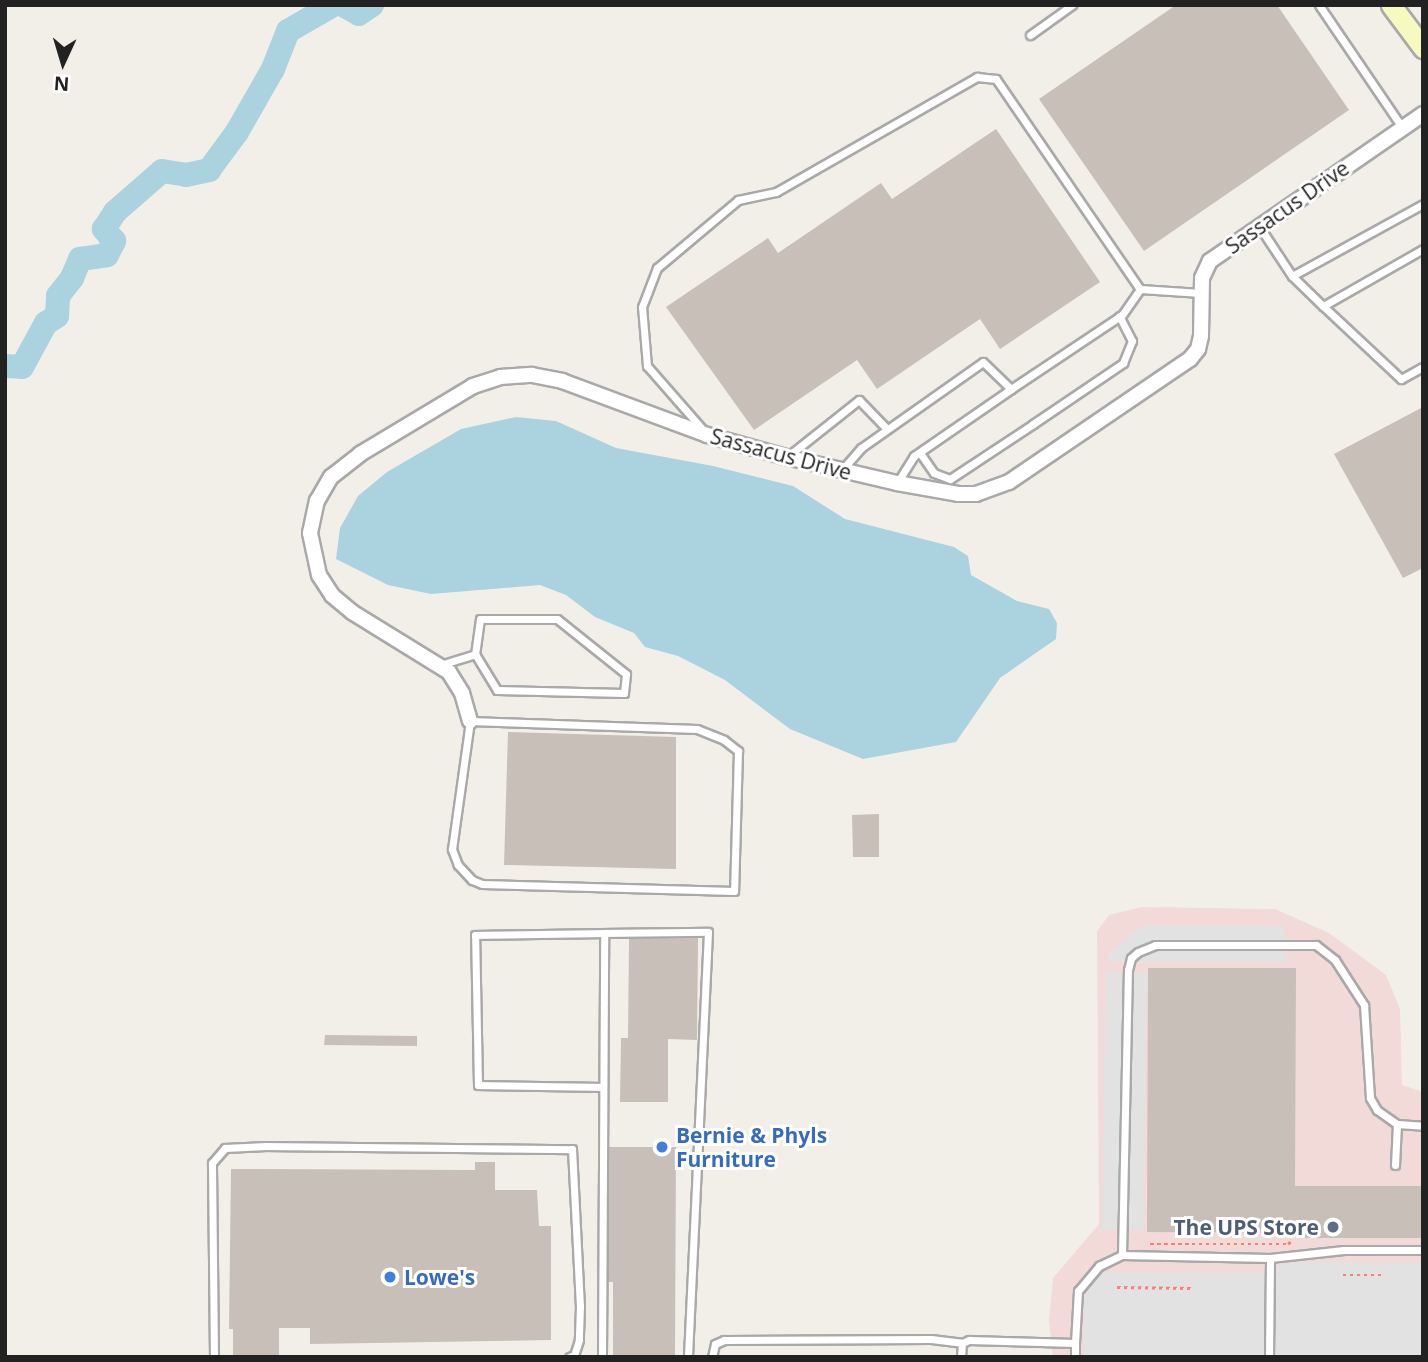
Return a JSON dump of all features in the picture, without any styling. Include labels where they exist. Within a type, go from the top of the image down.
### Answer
[{"type":"main road","points":[[1391,5],[1423,48]]},
{"type":"street","name":"Sassacus Drive","points":[[470,721],[457,684],[439,665],[352,612],[332,595],[318,575],[311,547],[311,522],[321,492],[340,469],[473,386],[508,375],[562,381],[707,435],[897,483],[965,495],[1009,482],[1195,354],[1202,329],[1202,278],[1210,261],[1423,114]]},
{"type":"lane","points":[[1030,35],[1072,5]]},
{"type":"lane","points":[[1319,5],[1402,127]]},
{"type":"lane","points":[[707,435],[647,366],[642,307],[657,268],[738,200],[776,192],[977,77],[996,79],[1140,289]]},
{"type":"lane","points":[[1292,276],[1423,204]]},
{"type":"lane","points":[[1259,226],[1292,276],[1401,379],[1423,367]]},
{"type":"lane","points":[[1323,306],[1423,249]]},
{"type":"lane","points":[[1140,289],[1201,293]]},
{"type":"lane","points":[[897,483],[920,453],[1119,316],[1140,289]]},
{"type":"lane","points":[[920,453],[934,473],[950,480],[1033,425],[1123,363],[1132,341],[1119,316]]},
{"type":"lane","points":[[841,471],[861,448],[983,362],[1011,389]]},
{"type":"lane","points":[[786,457],[859,400],[887,429]]},
{"type":"lane","points":[[480,619],[557,619],[626,674],[624,693],[496,690],[475,654],[480,619]]},
{"type":"lane","points":[[439,665],[475,654]]},
{"type":"lane","points":[[470,721],[697,729],[724,740],[738,751],[734,891],[482,884],[472,880],[458,865],[452,849],[470,721]]},
{"type":"lane","points":[[603,1087],[478,1085],[475,935],[708,932],[688,1357]]},
{"type":"lane","points":[[602,1357],[604,933]]},
{"type":"lane","points":[[1122,1255],[1128,970],[1132,958],[1138,952],[1155,945],[1316,945],[1325,951],[1364,1005],[1370,1098],[1377,1110],[1397,1124],[1423,1126]]},
{"type":"lane","points":[[1395,1165],[1397,1124]]},
{"type":"lane","points":[[214,1357],[212,1163],[225,1148],[266,1146],[572,1149],[580,1306],[579,1340],[574,1355],[569,1357]]},
{"type":"lane","points":[[1075,1357],[1078,1291],[1099,1266],[1122,1255],[1270,1258],[1344,1250],[1423,1250]]},
{"type":"lane","points":[[1269,1357],[1270,1258]]},
{"type":"lane","points":[[712,1357],[715,1344],[724,1340],[931,1339],[961,1343],[984,1338],[1075,1343]]},
{"type":"lane","points":[[961,1343],[961,1357]]},
{"type":"path","points":[[1142,1244],[1288,1244],[1292,1240]]},
{"type":"path","points":[[1343,1275],[1382,1275]]},
{"type":"path","points":[[1117,1287],[1191,1288]]},
{"type":"shaded area","points":[[1142,907],[1275,909],[1329,933],[1386,975],[1400,1009],[1402,1085],[1423,1092],[1423,1357],[1053,1357],[1049,1320],[1053,1278],[1099,1224],[1097,931],[1109,915]]},
{"type":"shaded area","points":[[1149,925],[1283,925],[1286,962],[1107,962],[1111,953],[1130,933]]},
{"type":"shaded area","points":[[1106,972],[1147,972],[1143,1230],[1102,1230]]},
{"type":"shaded area","points":[[1295,1262],[1423,1263],[1423,1357],[1084,1357],[1084,1296],[1102,1272],[1257,1272]]},
{"type":"water","points":[[516,417],[556,421],[616,448],[713,466],[793,486],[845,519],[954,547],[968,556],[971,575],[1017,601],[1049,609],[1057,623],[1056,639],[1000,678],[956,742],[863,759],[790,729],[725,680],[678,656],[645,647],[634,633],[595,617],[566,595],[540,585],[431,594],[388,585],[336,559],[340,528],[358,496],[387,472],[461,429]]},
{"type":"building","points":[[1176,5],[1277,5],[1349,110],[1144,251],[1039,99]]},
{"type":"building","points":[[996,129],[1100,282],[1000,349],[980,319],[877,389],[857,360],[754,430],[666,307],[768,238],[778,253],[881,183],[892,199]]},
{"type":"building","points":[[1423,407],[1423,568],[1403,578],[1334,454]]},
{"type":"building","points":[[508,732],[676,737],[676,869],[504,865]]},
{"type":"building","points":[[879,814],[879,857],[853,857],[852,815]]},
{"type":"building","points":[[698,938],[697,1040],[668,1039],[668,1102],[620,1102],[621,1038],[628,1038],[629,939]]},
{"type":"building","points":[[1148,968],[1296,968],[1295,1186],[1423,1186],[1423,1238],[1295,1238],[1295,1233],[1147,1232]]},
{"type":"building","points":[[325,1035],[417,1036],[417,1046],[324,1045]]},
{"type":"building","points":[[609,1147],[676,1147],[675,1357],[613,1357],[613,1282],[608,1282]]},
{"type":"building","name":"Lowe's","points":[[475,1162],[495,1162],[495,1190],[537,1190],[539,1226],[551,1226],[551,1340],[310,1344],[310,1328],[279,1328],[279,1357],[233,1357],[233,1329],[229,1329],[231,1169],[475,1170]]},
{"type":"waterway","points":[[5,366],[22,367],[46,323],[57,316],[58,296],[72,278],[80,259],[107,255],[114,241],[104,229],[115,212],[162,171],[186,175],[209,170],[237,132],[273,69],[288,31],[333,5]]},
{"type":"waterway","points":[[343,5],[359,14],[372,5]]},
{"type":"place","name":"Bernie & Phyls Furniture","points":[[662,1147]]},
{"type":"place","name":"The UPS Store","points":[[1333,1227]]},
{"type":"place","name":"Lowe's","points":[[390,1277]]}]
